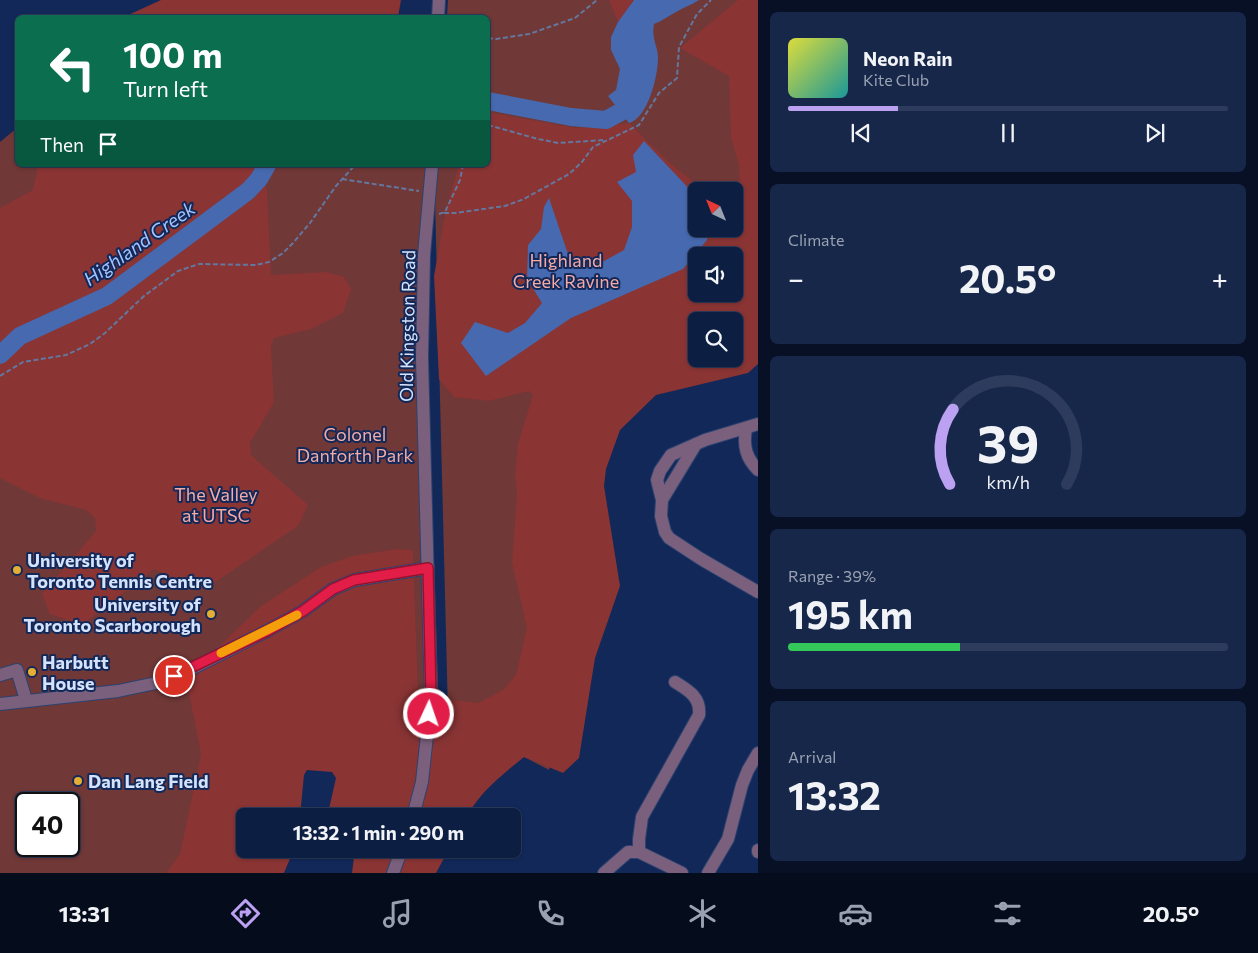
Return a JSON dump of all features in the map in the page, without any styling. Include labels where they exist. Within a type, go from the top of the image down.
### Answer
[{"type":"street","points":[[438,15],[439,0]]},
{"type":"street","name":"Old Kingston Road","points":[[415,808],[422,782],[431,698],[422,358],[424,254],[432,167]]},
{"type":"street","points":[[752,426],[696,444],[662,500],[661,516],[665,532],[669,538],[701,560],[758,592]]},
{"type":"street","points":[[752,426],[744,438],[747,456],[758,470]]},
{"type":"street","points":[[0,704],[118,691],[156,683],[191,669],[267,631],[303,611],[333,589],[354,580],[428,568]]},
{"type":"street","points":[[0,675],[16,670],[26,700]]},
{"type":"street","points":[[639,852],[642,817],[699,715],[699,706],[694,695],[674,682]]},
{"type":"street","points":[[708,873],[728,839],[742,785],[758,753]]},
{"type":"street","points":[[604,873],[628,852],[639,852],[682,873]]},
{"type":"street","points":[[393,873],[399,858]]},
{"type":"path","points":[[490,38],[528,34],[575,18],[597,0]]},
{"type":"path","points":[[428,213],[455,213],[505,206],[524,199],[569,174],[582,162],[593,147],[639,125],[659,93],[676,78],[679,47],[696,14],[711,0]]},
{"type":"path","points":[[490,126],[558,143],[607,140]]},
{"type":"path","points":[[0,376],[23,362],[66,355],[90,344],[105,334],[144,296],[178,271],[199,264],[256,264],[270,262],[293,244],[353,167]]},
{"type":"path","points":[[444,213],[460,180],[463,167]]},
{"type":"path","points":[[342,179],[430,192]]},
{"type":"green space","points":[[161,0],[401,0],[398,15],[128,15]]},
{"type":"green space","name":"Highland Creek Ravine","points":[[448,0],[758,0],[743,201],[743,182],[688,182],[688,238],[740,238],[740,247],[688,247],[688,302],[735,302],[735,312],[688,312],[688,363],[621,399],[579,454],[594,613],[549,770],[488,738],[448,714],[435,201],[437,167],[490,167],[490,15],[447,15]]},
{"type":"green space","points":[[609,0],[634,0],[618,22]]},
{"type":"green space","points":[[738,0],[758,0],[758,364],[748,373],[656,395],[620,430],[606,469],[604,486],[620,586],[595,658],[579,758],[563,773],[524,757],[485,791],[472,808],[329,808],[336,778],[332,772],[307,770],[304,775],[301,808],[236,808],[236,858],[290,858],[284,873],[166,873],[180,854],[201,754],[186,678],[261,606],[321,567],[352,556],[397,549],[413,550],[418,697],[479,703],[504,689],[516,675],[527,628],[512,563],[517,493],[515,475],[518,444],[533,395],[529,391],[488,401],[454,397],[439,379],[434,276],[446,209],[458,167],[490,167],[490,112],[576,128],[629,123],[657,151],[695,182],[688,182],[688,238],[743,237],[743,182],[740,182],[739,165],[731,138],[729,76],[680,48]]},
{"type":"green space","name":"The Valley at UTSC","points":[[15,130],[15,167],[426,167],[423,222],[439,713],[313,714],[250,808],[236,808],[236,858],[247,858],[250,873],[0,873],[0,142]]},
{"type":"green space","points":[[38,167],[257,167],[261,172],[267,190],[271,275],[327,272],[344,277],[351,289],[343,313],[311,329],[274,338],[271,347],[274,402],[250,443],[251,455],[308,505],[298,526],[208,587],[177,581],[154,569],[82,625],[50,614],[42,594],[96,531],[95,518],[86,510],[40,498],[0,478],[0,208],[33,190]]},
{"type":"green space","points":[[354,858],[444,858],[436,873],[352,873]]},
{"type":"water","points":[[634,0],[699,0],[654,24],[653,34],[658,66],[654,85],[642,113],[636,120],[629,123],[608,96],[616,90],[620,69],[611,50],[611,37],[618,22]]},
{"type":"water","points":[[644,141],[688,188],[688,238],[707,238],[707,240],[701,247],[688,247],[688,263],[683,269],[571,318],[486,376],[461,343],[475,322],[508,333],[525,323],[542,303],[527,279],[528,245],[541,229],[544,207],[549,198],[569,257],[581,269],[604,261],[624,250],[632,227],[632,201],[617,182],[636,172],[633,155]]},
{"type":"waterway","name":"Highland Creek","points":[[490,101],[571,117],[606,120],[626,109],[633,103],[636,96]]},
{"type":"waterway","name":"Highland Creek","points":[[0,355],[20,336],[107,296],[248,191],[259,179],[266,167]]},
{"type":"slow traffic","points":[[221,653],[297,615]]},
{"type":"place","name":"University of Toronto Tennis Centre","points":[[17,570]]},
{"type":"place","name":"University of Toronto Scarborough","points":[[211,614]]},
{"type":"place","name":"Harbutt House","points":[[32,672]]},
{"type":"place","name":"Dan Lang Field","points":[[78,781]]},
{"type":"route","points":[[174,676],[267,631],[303,611],[333,589],[354,580],[428,568],[431,698],[429,714]]},
{"type":"park label","name":"Colonel Danforth Park","points":[[355,444]]}]
